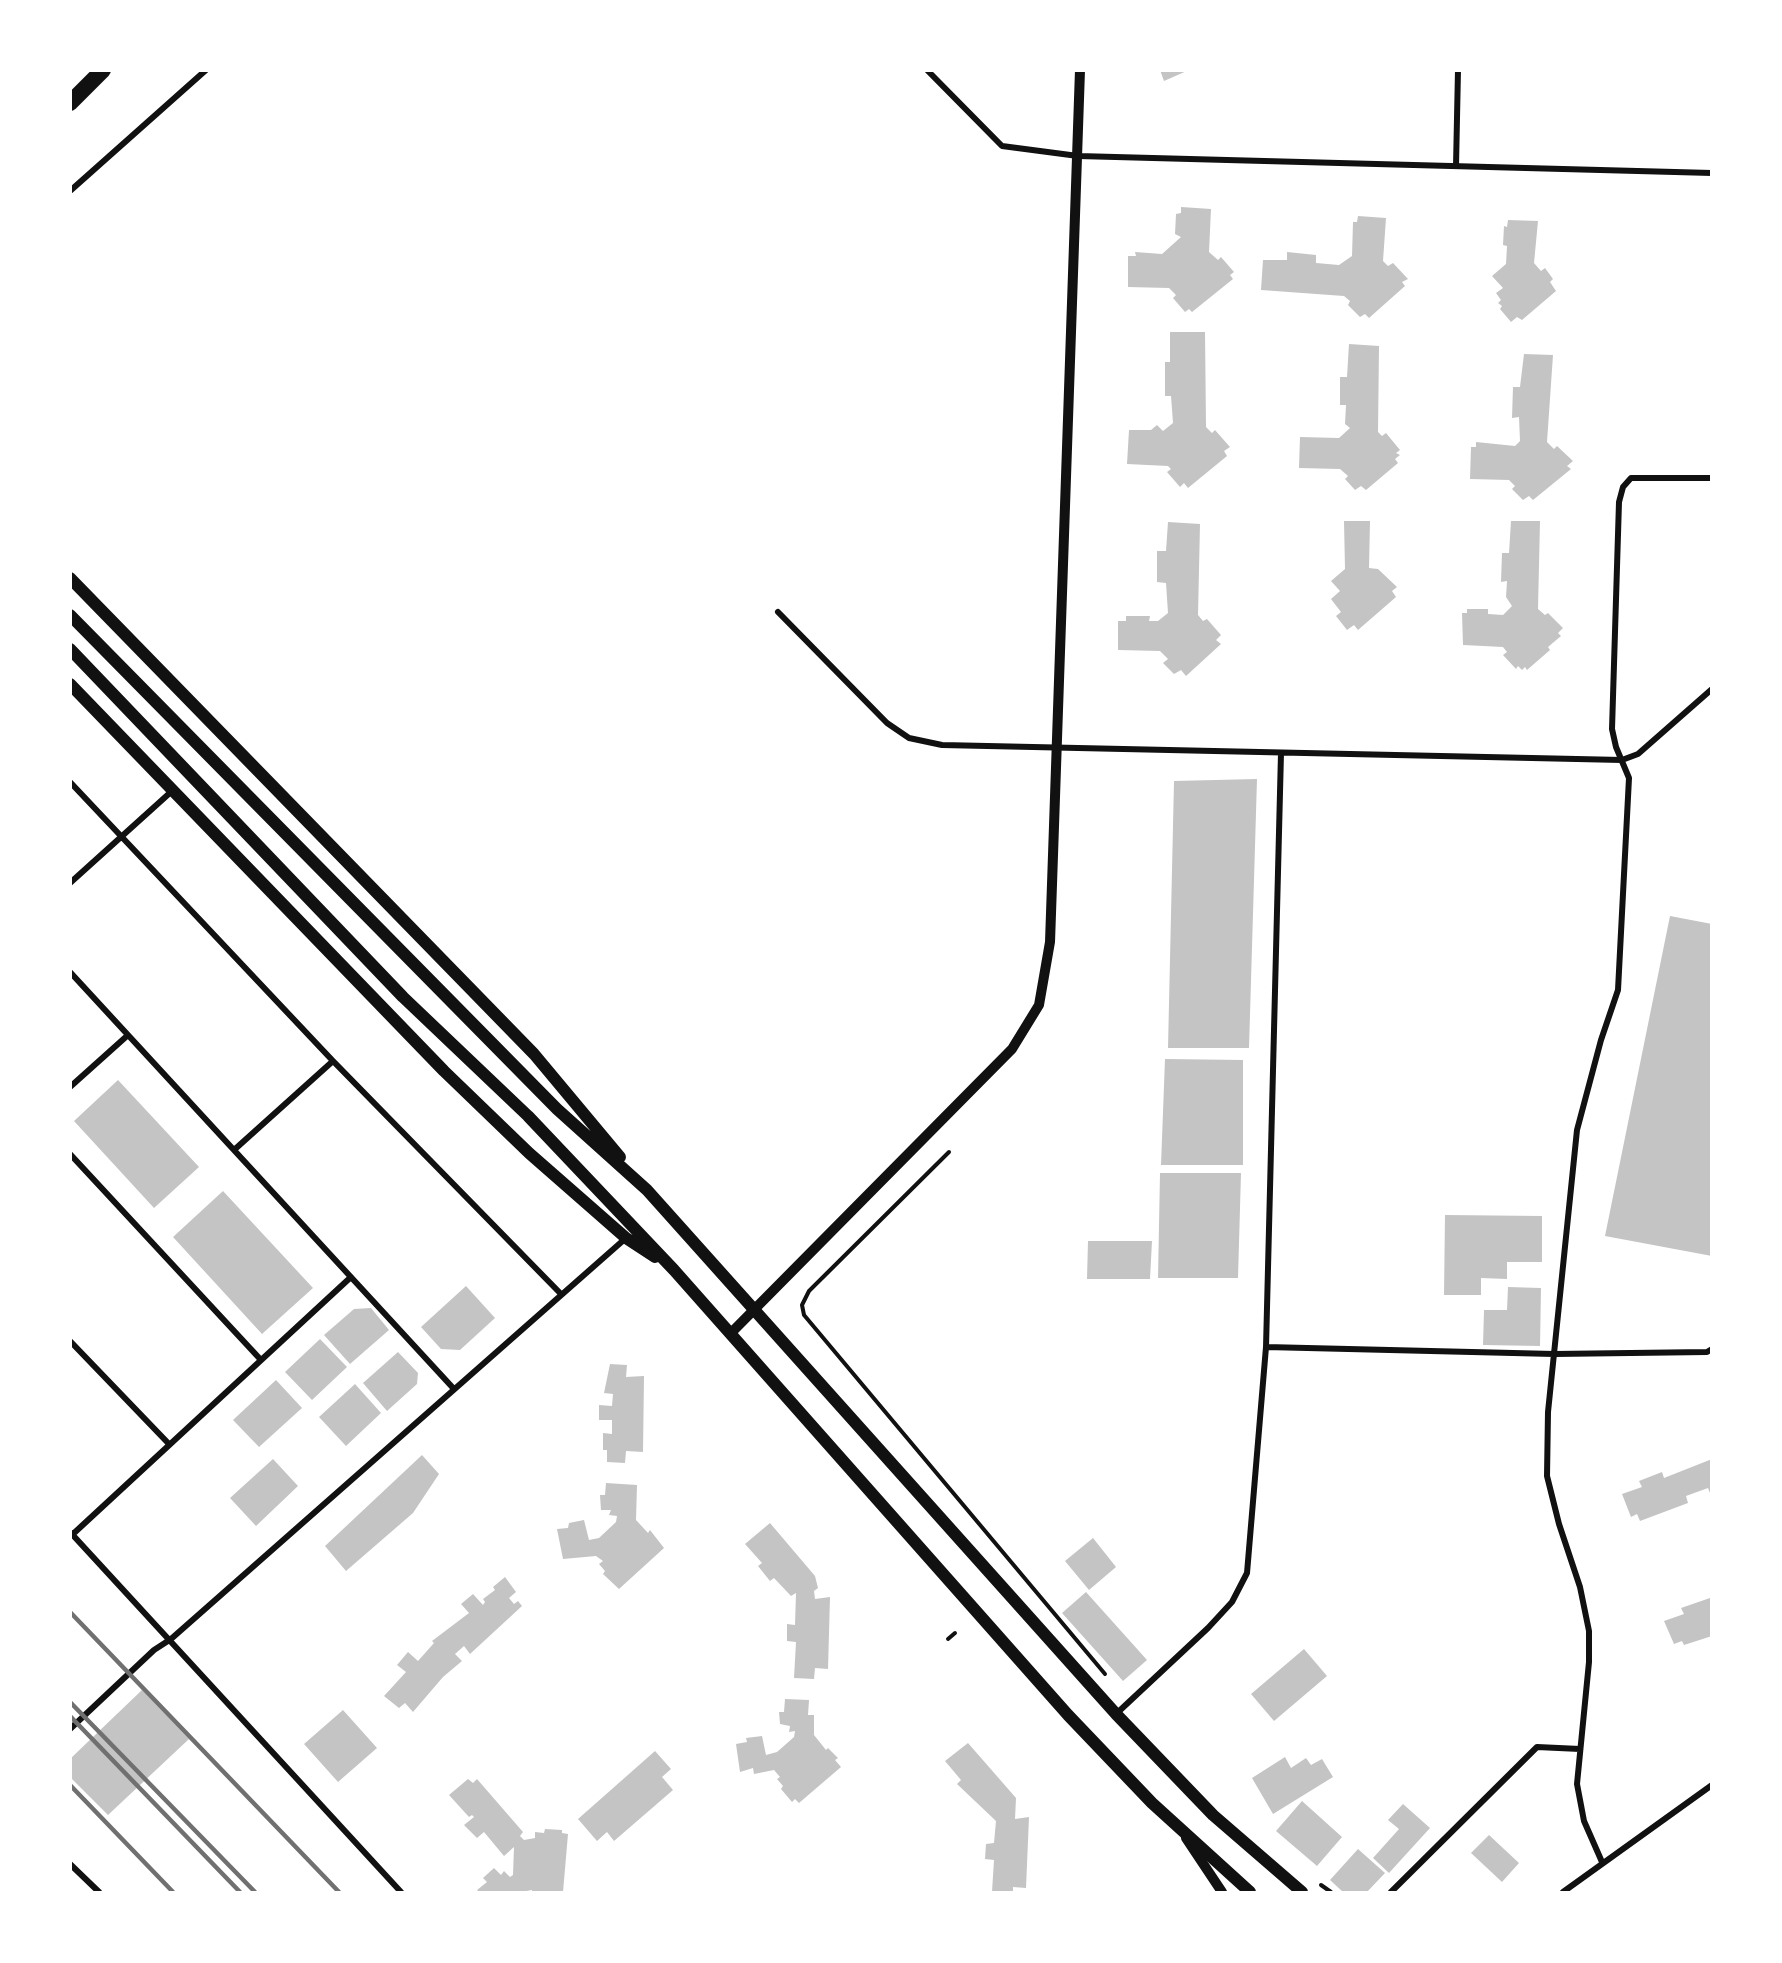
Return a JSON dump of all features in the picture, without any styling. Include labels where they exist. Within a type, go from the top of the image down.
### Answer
[{"type":"highway","points":[[70,104],[103,70]]},
{"type":"main road","points":[[70,578],[534,1054],[647,1190],[1116,1714],[1213,1815],[1302,1893]]},
{"type":"main road","points":[[70,615],[557,1109],[647,1190]]},
{"type":"main road","points":[[70,649],[403,997],[528,1116],[674,1270],[1068,1715],[1179,1828],[1250,1893]]},
{"type":"main road","points":[[70,684],[444,1071],[530,1153],[626,1238],[674,1270]]},
{"type":"street","points":[[70,191],[206,70]]},
{"type":"street","points":[[927,70],[1002,146],[1078,156],[1712,173]]},
{"type":"street","points":[[730,1334],[1012,1049],[1039,1005],[1050,942],[1080,70]]},
{"type":"street","points":[[1456,166],[1458,70]]},
{"type":"street","points":[[1602,1862],[1584,1821],[1577,1784],[1589,1662],[1589,1631],[1580,1587],[1546,1476],[1548,1412],[1577,1130],[1601,1040],[1618,990],[1629,778],[1612,729],[1619,502],[1623,487],[1631,478],[1712,478]]},
{"type":"street","points":[[778,612],[887,723],[909,738],[942,745],[1622,760],[1638,754],[1712,689]]},
{"type":"street","points":[[1116,1714],[1208,1628],[1232,1602],[1247,1573],[1266,1347],[1281,753]]},
{"type":"street","points":[[70,782],[333,1060],[561,1294]]},
{"type":"street","points":[[70,883],[172,790]]},
{"type":"street","points":[[70,972],[454,1389]]},
{"type":"street","points":[[70,1087],[128,1035]]},
{"type":"street","points":[[234,1150],[333,1060]]},
{"type":"street","points":[[70,1154],[261,1360]]},
{"type":"street","points":[[70,1729],[154,1650],[171,1639],[626,1238]]},
{"type":"street","points":[[351,1277],[72,1533],[401,1893]]},
{"type":"street","points":[[70,1341],[169,1444]]},
{"type":"street","points":[[1266,1347],[1554,1354],[1707,1352],[1712,1349]]},
{"type":"street","points":[[1391,1893],[1537,1747],[1580,1749]]},
{"type":"street","points":[[1563,1893],[1602,1862],[1712,1785]]},
{"type":"street","points":[[1179,1828],[1222,1893]]},
{"type":"street","points":[[70,1864],[99,1893]]},
{"type":"path","points":[[949,1152],[809,1291],[802,1305],[804,1315],[1106,1674]]},
{"type":"path","points":[[948,1639],[955,1633]]},
{"type":"path","points":[[1321,1885],[1331,1893]]},
{"type":"building","points":[[1160,70],[1189,70],[1164,81]]},
{"type":"building","points":[[1181,207],[1211,209],[1209,252],[1218,260],[1221,257],[1234,272],[1230,275],[1233,279],[1192,312],[1189,309],[1185,312],[1173,298],[1176,295],[1169,288],[1128,287],[1128,256],[1136,256],[1135,252],[1162,254],[1181,237],[1175,234],[1176,214],[1181,213]]},
{"type":"building","points":[[1358,216],[1386,218],[1383,261],[1388,266],[1393,263],[1408,279],[1402,282],[1405,286],[1369,318],[1365,314],[1360,317],[1348,305],[1350,301],[1344,296],[1261,290],[1263,260],[1287,260],[1287,252],[1316,255],[1316,263],[1339,265],[1352,256],[1353,222],[1357,222]]},
{"type":"building","points":[[1508,220],[1538,221],[1534,263],[1541,271],[1545,268],[1553,279],[1550,282],[1556,291],[1522,320],[1517,317],[1511,322],[1498,303],[1501,300],[1496,293],[1503,288],[1492,276],[1506,264],[1507,246],[1503,245],[1504,226],[1507,227]]},
{"type":"building","points":[[1170,332],[1205,332],[1206,427],[1212,433],[1215,430],[1230,447],[1224,451],[1227,456],[1188,488],[1184,483],[1180,487],[1167,472],[1171,469],[1168,466],[1127,464],[1129,430],[1151,430],[1157,425],[1163,431],[1173,423],[1171,396],[1165,396],[1165,362],[1170,362]]},
{"type":"building","points":[[1349,344],[1379,346],[1378,432],[1382,436],[1386,433],[1400,450],[1396,453],[1400,455],[1395,459],[1398,463],[1366,490],[1361,486],[1355,490],[1345,479],[1348,476],[1340,469],[1299,468],[1300,437],[1339,438],[1350,428],[1345,424],[1346,405],[1340,405],[1340,377],[1347,377]]},
{"type":"building","points":[[1524,354],[1553,355],[1547,442],[1554,449],[1557,446],[1573,461],[1567,466],[1571,469],[1533,500],[1529,496],[1523,500],[1512,489],[1515,486],[1509,480],[1470,479],[1471,447],[1476,447],[1476,442],[1515,446],[1520,441],[1519,417],[1512,418],[1513,387],[1520,387]]},
{"type":"building","points":[[1344,521],[1370,521],[1369,568],[1378,569],[1397,587],[1392,591],[1396,597],[1358,630],[1354,625],[1347,630],[1336,616],[1341,612],[1331,599],[1340,591],[1331,581],[1345,569]]},
{"type":"building","points":[[1511,521],[1540,521],[1538,609],[1545,615],[1548,613],[1563,628],[1558,633],[1561,636],[1548,647],[1550,650],[1527,670],[1525,667],[1522,670],[1518,666],[1516,669],[1503,655],[1507,652],[1503,647],[1463,645],[1462,613],[1467,613],[1467,609],[1488,609],[1488,614],[1503,615],[1512,606],[1506,597],[1507,581],[1501,582],[1502,553],[1509,553]]},
{"type":"building","points":[[1168,522],[1200,524],[1198,615],[1203,621],[1207,619],[1221,635],[1216,640],[1221,644],[1186,676],[1181,670],[1174,674],[1163,663],[1168,659],[1160,651],[1118,650],[1118,621],[1126,621],[1126,616],[1150,616],[1149,621],[1158,621],[1168,613],[1166,583],[1157,582],[1157,551],[1166,551]]},
{"type":"building","points":[[1257,779],[1249,1048],[1168,1048],[1174,781]]},
{"type":"building","points":[[1670,916],[1712,924],[1712,1256],[1605,1236]]},
{"type":"building","points":[[1165,1059],[1243,1060],[1243,1165],[1161,1165]]},
{"type":"building","points":[[118,1080],[199,1167],[154,1208],[74,1121]]},
{"type":"building","points":[[1160,1173],[1241,1173],[1238,1278],[1158,1278]]},
{"type":"building","points":[[223,1191],[313,1288],[262,1334],[173,1237]]},
{"type":"building","points":[[1445,1215],[1542,1216],[1542,1262],[1507,1262],[1507,1279],[1481,1278],[1481,1295],[1444,1295]]},
{"type":"building","points":[[1088,1241],[1152,1241],[1150,1279],[1087,1279]]},
{"type":"building","points":[[466,1286],[495,1318],[460,1350],[441,1349],[421,1327]]},
{"type":"building","points":[[1508,1287],[1541,1288],[1540,1346],[1483,1345],[1484,1310],[1507,1310]]},
{"type":"building","points":[[371,1308],[389,1330],[350,1364],[324,1335],[354,1309]]},
{"type":"building","points":[[320,1339],[347,1367],[312,1400],[285,1372]]},
{"type":"building","points":[[398,1352],[418,1373],[417,1384],[387,1411],[363,1383]]},
{"type":"building","points":[[610,1364],[627,1365],[626,1377],[644,1376],[643,1452],[626,1451],[625,1463],[607,1462],[607,1450],[603,1450],[603,1433],[612,1434],[612,1420],[599,1420],[599,1405],[612,1406],[613,1394],[604,1393]]},
{"type":"building","points":[[276,1380],[302,1408],[259,1447],[233,1420]]},
{"type":"building","points":[[355,1384],[381,1413],[346,1446],[319,1417]]},
{"type":"building","points":[[422,1455],[439,1474],[413,1513],[346,1571],[325,1546]]},
{"type":"building","points":[[273,1459],[298,1486],[256,1526],[230,1498]]},
{"type":"building","points":[[1712,1459],[1712,1498],[1708,1488],[1686,1496],[1688,1503],[1640,1521],[1637,1514],[1631,1517],[1622,1494],[1642,1487],[1639,1481],[1662,1472],[1664,1478]]},
{"type":"building","points":[[606,1483],[637,1485],[636,1520],[648,1533],[650,1530],[664,1548],[619,1589],[603,1574],[605,1571],[599,1564],[603,1561],[596,1556],[563,1559],[557,1529],[568,1528],[569,1523],[584,1520],[589,1540],[599,1538],[616,1522],[617,1516],[609,1515],[611,1510],[601,1510],[600,1495],[605,1495]]},
{"type":"building","points":[[770,1523],[815,1576],[818,1588],[814,1591],[815,1599],[830,1597],[828,1669],[815,1668],[814,1679],[794,1678],[796,1642],[787,1641],[787,1624],[795,1625],[796,1593],[791,1596],[774,1578],[770,1581],[758,1566],[762,1563],[745,1544]]},
{"type":"building","points":[[1093,1538],[1116,1567],[1089,1590],[1065,1561]]},
{"type":"building","points":[[505,1577],[516,1592],[509,1598],[514,1604],[518,1601],[522,1606],[470,1654],[464,1646],[455,1654],[462,1661],[443,1677],[413,1712],[405,1703],[399,1708],[384,1696],[406,1672],[397,1665],[408,1652],[418,1661],[434,1643],[432,1641],[469,1613],[461,1604],[473,1594],[483,1605],[485,1602],[483,1599],[495,1590],[493,1587]]},
{"type":"building","points":[[1086,1592],[1147,1660],[1123,1681],[1062,1613]]},
{"type":"building","points":[[1710,1598],[1712,1636],[1684,1645],[1682,1641],[1674,1644],[1664,1621],[1684,1614],[1681,1608]]},
{"type":"building","points":[[1304,1649],[1327,1676],[1274,1721],[1251,1694]]},
{"type":"building","points":[[142,1690],[189,1739],[108,1815],[70,1777],[70,1759]]},
{"type":"building","points":[[785,1699],[809,1700],[808,1715],[814,1715],[814,1735],[826,1750],[828,1748],[838,1758],[835,1760],[841,1767],[799,1803],[795,1799],[792,1802],[781,1789],[783,1786],[777,1779],[780,1777],[774,1770],[754,1774],[753,1768],[740,1772],[736,1744],[747,1742],[746,1738],[762,1736],[766,1755],[777,1752],[794,1737],[795,1731],[789,1732],[790,1726],[780,1724],[779,1712],[784,1712]]},
{"type":"building","points":[[343,1710],[377,1748],[338,1782],[304,1744]]},
{"type":"building","points":[[968,1743],[1016,1798],[1015,1819],[1029,1817],[1026,1888],[1013,1887],[1013,1892],[992,1892],[994,1860],[985,1859],[986,1844],[994,1843],[996,1821],[957,1784],[961,1780],[945,1761]]},
{"type":"building","points":[[655,1751],[671,1769],[662,1777],[673,1790],[614,1841],[607,1832],[597,1841],[578,1819]]},
{"type":"building","points":[[1285,1757],[1291,1768],[1306,1758],[1311,1765],[1322,1759],[1333,1777],[1273,1814],[1252,1778]]},
{"type":"building","points":[[468,1779],[473,1783],[477,1779],[523,1832],[520,1836],[524,1840],[535,1838],[535,1832],[544,1833],[545,1829],[562,1830],[562,1833],[568,1834],[563,1892],[532,1892],[532,1890],[479,1892],[477,1890],[487,1882],[483,1878],[494,1868],[501,1875],[504,1871],[510,1877],[513,1875],[514,1847],[504,1856],[484,1832],[477,1838],[464,1825],[474,1817],[472,1815],[469,1817],[449,1795]]},
{"type":"building","points":[[1302,1801],[1342,1837],[1317,1866],[1276,1831]]},
{"type":"building","points":[[1403,1804],[1430,1828],[1389,1873],[1373,1858],[1399,1829],[1388,1820]]},
{"type":"building","points":[[1489,1835],[1519,1863],[1502,1882],[1471,1853]]},
{"type":"building","points":[[1358,1849],[1385,1873],[1367,1892],[1343,1892],[1330,1880]]},
{"type":"railway","points":[[70,1612],[339,1892]]},
{"type":"railway","points":[[70,1702],[255,1892]]},
{"type":"railway","points":[[70,1716],[240,1892]]},
{"type":"railway","points":[[70,1785],[173,1892]]}]
